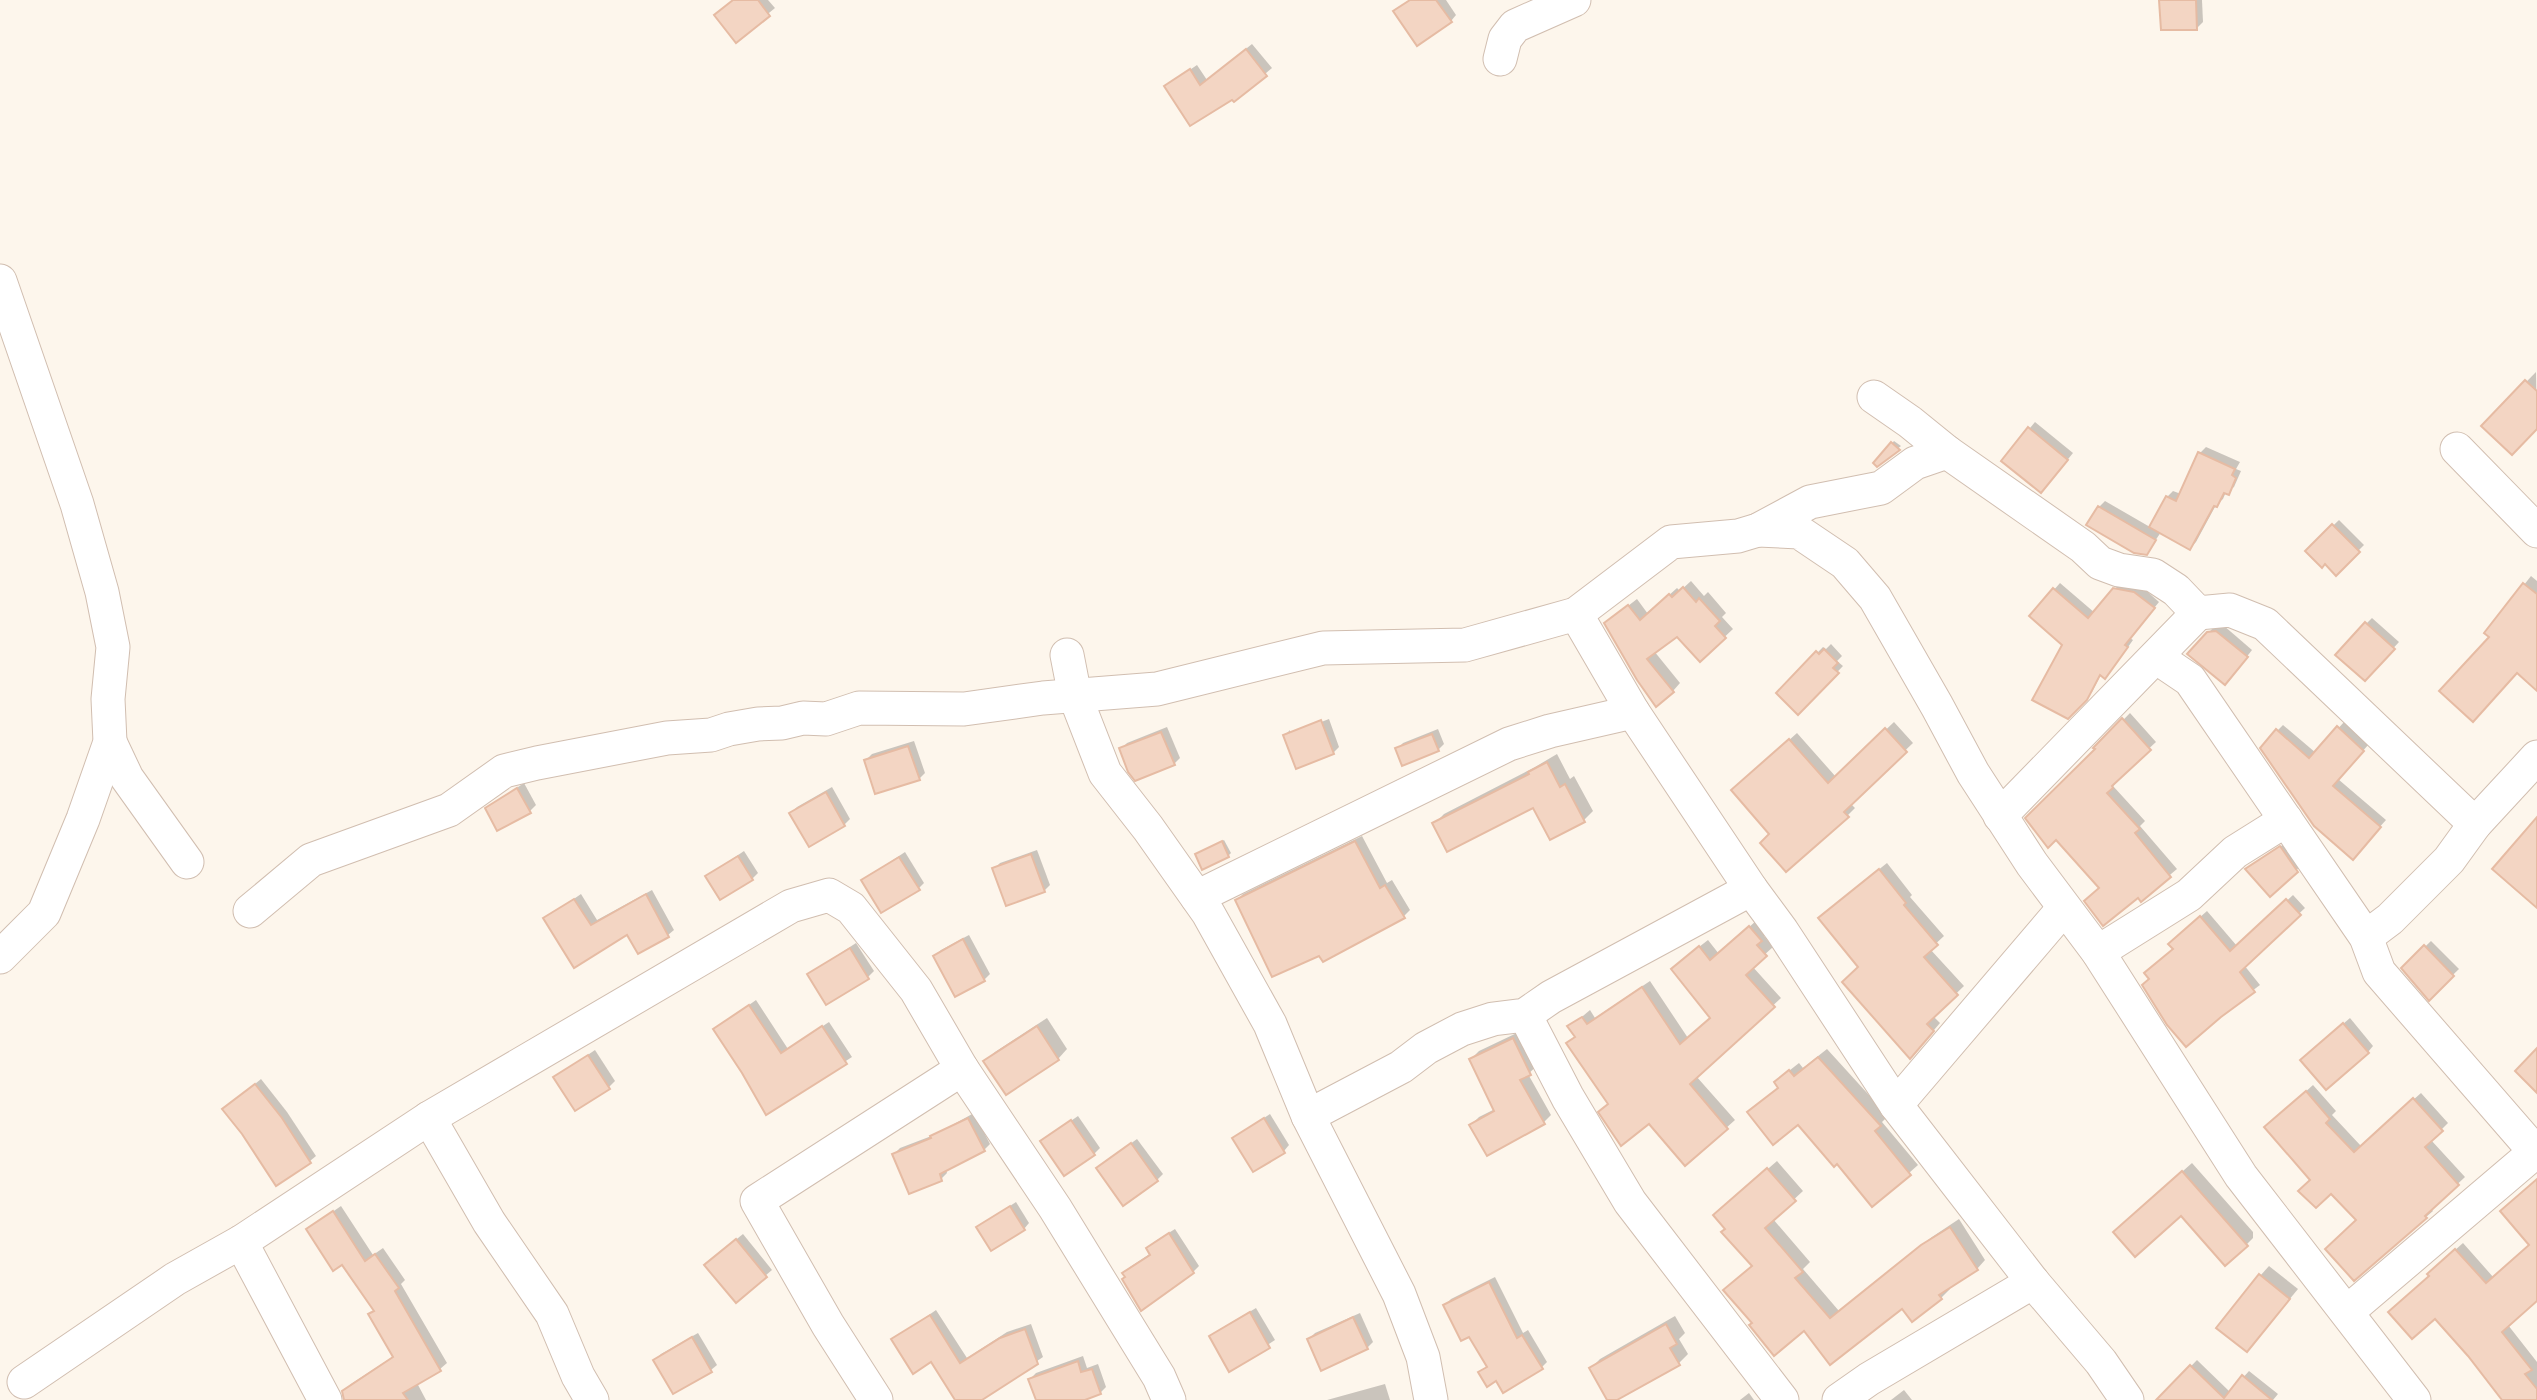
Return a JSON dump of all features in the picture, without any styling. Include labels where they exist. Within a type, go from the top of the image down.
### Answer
[{"type":"street","points":[[1500,59],[1505,39],[1515,26],[1574,0]]},
{"type":"street","points":[[0,281],[77,504],[102,592],[113,646],[108,699],[110,742],[83,819],[44,913],[0,957]]},
{"type":"street","points":[[1874,397],[1947,452],[2083,547],[2100,563],[2119,570],[2153,575],[2176,590],[2198,613]]},
{"type":"street","points":[[2457,449],[2537,531]]},
{"type":"street","points":[[250,911],[311,860],[449,810],[504,771],[515,768],[667,738],[711,734],[803,718],[826,719],[859,708],[964,709],[1157,689],[1323,648],[1465,645],[1576,614],[1671,542],[1738,536],[1758,530],[1810,502],[1881,488],[1915,463],[1947,452]]},
{"type":"street","points":[[1758,530],[1799,533],[1846,563],[1875,598],[2000,816],[2098,952],[2241,1176],[2414,1400]]},
{"type":"street","points":[[2000,816],[2198,613],[2230,610],[2265,624],[2475,824]]},
{"type":"street","points":[[1576,614],[1633,712],[1751,889],[1783,931],[1896,1105],[2033,1282],[2101,1362],[2127,1400]]},
{"type":"street","points":[[1067,654],[1075,696],[1105,773],[1197,898],[1270,1024],[1308,1116],[1399,1294],[1423,1357],[1431,1400]]},
{"type":"street","points":[[2156,657],[2190,680],[2366,937],[2379,972],[2536,1153],[2347,1312]]},
{"type":"street","points":[[1197,898],[1509,744],[1550,731],[1633,712]]},
{"type":"street","points":[[110,742],[128,778],[187,862]]},
{"type":"street","points":[[2366,937],[2390,919],[2449,860],[2475,824],[2537,757]]},
{"type":"street","points":[[2098,952],[2189,895],[2235,852],[2286,820]]},
{"type":"street","points":[[1308,1116],[1401,1067],[1426,1048],[1462,1030],[1493,1019],[1525,1015],[1552,997],[1751,889]]},
{"type":"street","points":[[24,1382],[175,1279],[241,1241],[429,1118],[791,906],[829,895],[851,908],[916,990],[962,1069],[1055,1208],[1159,1377],[1170,1400]]},
{"type":"street","points":[[1896,1105],[2064,908]]},
{"type":"street","points":[[1525,1015],[1568,1098],[1630,1202],[1782,1400]]},
{"type":"street","points":[[876,1400],[828,1325],[757,1201],[962,1069]]},
{"type":"street","points":[[429,1118],[489,1222],[552,1314],[578,1376],[592,1400]]},
{"type":"street","points":[[241,1241],[325,1400]]},
{"type":"street","points":[[1839,1400],[1869,1379],[2033,1282]]},
{"type":"building","points":[[733,0],[758,0],[770,16],[736,43],[714,15]]},
{"type":"building","points":[[1410,0],[1436,0],[1452,22],[1417,46],[1393,11]]},
{"type":"building","points":[[2159,0],[2196,0],[2197,30],[2161,30]]},
{"type":"building","points":[[1246,49],[1267,76],[1234,102],[1232,100],[1190,126],[1164,86],[1190,69],[1200,85]]},
{"type":"building","points":[[2525,380],[2537,391],[2537,429],[2512,455],[2481,426]]},
{"type":"building","points":[[2028,427],[2068,460],[2041,493],[2001,461]]},
{"type":"building","points":[[1891,442],[1900,450],[1877,467],[1873,463]]},
{"type":"building","points":[[2198,452],[2235,469],[2232,475],[2236,478],[2229,495],[2224,493],[2217,507],[2214,506],[2190,550],[2149,527],[2166,496],[2176,501]]},
{"type":"building","points":[[2098,506],[2156,540],[2147,555],[2134,553],[2086,525]]},
{"type":"building","points":[[2332,524],[2360,552],[2336,576],[2325,564],[2322,568],[2305,551]]},
{"type":"building","points":[[2523,583],[2537,594],[2537,691],[2517,673],[2473,722],[2439,691],[2489,637],[2484,633]]},
{"type":"building","points":[[1683,587],[1696,602],[1699,598],[1720,621],[1715,626],[1726,638],[1700,662],[1677,637],[1647,659],[1674,692],[1656,707],[1604,623],[1628,605],[1640,620],[1669,594],[1672,597]]},
{"type":"building","points":[[2053,588],[2088,618],[2113,588],[2134,592],[2155,608],[2125,645],[2128,647],[2105,679],[2100,675],[2087,700],[2068,719],[2032,700],[2062,645],[2029,616]]},
{"type":"building","points":[[2365,622],[2395,649],[2365,681],[2335,655]]},
{"type":"building","points":[[2216,631],[2248,657],[2225,685],[2187,654],[2207,632]]},
{"type":"building","points":[[1824,649],[1838,663],[1833,668],[1839,673],[1798,715],[1776,693],[1816,651],[1819,654]]},
{"type":"building","points":[[2122,718],[2151,750],[2107,793],[2140,829],[2135,833],[2171,877],[2141,902],[2138,898],[2103,926],[2084,901],[2099,888],[2056,840],[2048,848],[2025,818],[2095,749],[2093,748]]},
{"type":"building","points":[[1321,720],[1334,754],[1296,769],[1283,735]]},
{"type":"building","points":[[2337,726],[2364,751],[2333,786],[2381,827],[2353,860],[2314,826],[2260,748],[2276,729],[2309,758]]},
{"type":"building","points":[[1885,728],[1907,752],[1844,812],[1849,817],[1786,872],[1760,843],[1769,834],[1731,790],[1789,739],[1828,783]]},
{"type":"building","points":[[1161,732],[1175,765],[1135,781],[1128,772],[1119,748]]},
{"type":"building","points":[[1432,734],[1439,751],[1402,766],[1395,748]]},
{"type":"building","points":[[908,746],[920,780],[875,794],[864,760]]},
{"type":"building","points":[[1547,762],[1560,787],[1565,784],[1585,822],[1550,840],[1533,808],[1447,852],[1432,823],[1529,774],[1528,772]]},
{"type":"building","points":[[517,788],[531,813],[497,831],[485,808]]},
{"type":"building","points":[[826,792],[845,826],[809,847],[789,813]]},
{"type":"building","points":[[2537,817],[2537,908],[2492,869]]},
{"type":"building","points":[[1222,841],[1229,857],[1202,870],[1195,854]]},
{"type":"building","points":[[1355,841],[1380,888],[1385,885],[1405,918],[1323,962],[1319,956],[1272,977],[1235,900]]},
{"type":"building","points":[[2280,846],[2298,872],[2270,897],[2245,869]]},
{"type":"building","points":[[1031,854],[1045,892],[1006,906],[992,868]]},
{"type":"building","points":[[738,856],[753,880],[720,900],[705,876]]},
{"type":"building","points":[[899,857],[920,890],[881,913],[861,880]]},
{"type":"building","points":[[1879,869],[1906,903],[1904,905],[1938,945],[1924,957],[1958,995],[1927,1024],[1934,1031],[1910,1059],[1842,982],[1858,967],[1818,918]]},
{"type":"building","points":[[646,894],[669,937],[638,954],[627,935],[574,968],[543,918],[574,899],[591,925]]},
{"type":"building","points":[[2286,899],[2301,915],[2240,972],[2255,992],[2186,1047],[2167,1025],[2142,985],[2149,979],[2144,973],[2173,949],[2168,944],[2200,916],[2230,951]]},
{"type":"building","points":[[1749,926],[1762,941],[1757,945],[1767,956],[1746,975],[1775,1007],[1690,1084],[1728,1129],[1685,1166],[1649,1124],[1621,1146],[1598,1112],[1608,1104],[1566,1043],[1575,1037],[1567,1026],[1582,1017],[1587,1024],[1642,987],[1680,1044],[1710,1018],[1671,969],[1699,946],[1710,960]]},
{"type":"building","points":[[963,939],[985,981],[955,997],[933,956]]},
{"type":"building","points":[[2424,945],[2454,976],[2429,1001],[2401,968]]},
{"type":"building","points":[[850,948],[869,979],[826,1005],[807,974]]},
{"type":"building","points":[[749,1005],[781,1053],[822,1026],[847,1064],[766,1115],[713,1029]]},
{"type":"building","points":[[2343,1023],[2369,1053],[2326,1090],[2300,1060]]},
{"type":"building","points":[[1037,1026],[1059,1060],[1006,1095],[983,1061]]},
{"type":"building","points":[[1513,1038],[1531,1075],[1520,1080],[1545,1124],[1487,1156],[1469,1125],[1494,1111],[1469,1059]]},
{"type":"building","points":[[2537,1048],[2537,1093],[2515,1071]]},
{"type":"building","points":[[588,1055],[610,1089],[575,1111],[553,1077]]},
{"type":"building","points":[[1818,1057],[1881,1126],[1875,1131],[1911,1175],[1872,1207],[1837,1164],[1834,1167],[1798,1125],[1773,1145],[1747,1112],[1778,1088],[1774,1082],[1789,1070],[1794,1076]]},
{"type":"building","points":[[255,1084],[282,1118],[311,1163],[276,1186],[222,1109]]},
{"type":"building","points":[[2306,1091],[2330,1119],[2326,1123],[2354,1152],[2413,1098],[2443,1131],[2425,1147],[2459,1185],[2425,1216],[2427,1218],[2354,1281],[2325,1249],[2356,1220],[2331,1194],[2316,1208],[2298,1191],[2310,1180],[2264,1127]]},
{"type":"building","points":[[968,1118],[985,1151],[940,1174],[942,1181],[909,1194],[892,1154],[931,1138],[930,1136]]},
{"type":"building","points":[[1264,1118],[1285,1153],[1253,1172],[1232,1138]]},
{"type":"building","points":[[1071,1120],[1095,1155],[1064,1176],[1040,1141]]},
{"type":"building","points":[[1131,1143],[1158,1181],[1123,1206],[1096,1168]]},
{"type":"building","points":[[1767,1168],[1796,1201],[1765,1228],[1803,1272],[1795,1278],[1830,1318],[1921,1245],[1950,1227],[1978,1270],[1939,1295],[1942,1299],[1912,1322],[1902,1309],[1830,1365],[1804,1331],[1774,1356],[1749,1325],[1752,1323],[1723,1290],[1752,1266],[1721,1232],[1725,1229],[1713,1215]]},
{"type":"building","points":[[2182,1171],[2248,1246],[2225,1266],[2181,1216],[2135,1257],[2113,1232]]},
{"type":"building","points":[[2537,1179],[2537,1301],[2502,1332],[2532,1370],[2525,1374],[2537,1389],[2537,1400],[2502,1400],[2435,1319],[2412,1339],[2388,1312],[2455,1249],[2486,1283],[2529,1245],[2500,1211]]},
{"type":"building","points":[[1010,1206],[1025,1230],[991,1251],[976,1227]]},
{"type":"building","points":[[333,1211],[365,1261],[375,1254],[399,1288],[395,1291],[441,1371],[403,1393],[408,1400],[344,1400],[342,1391],[393,1357],[368,1314],[374,1311],[342,1265],[333,1271],[306,1229]]},
{"type":"building","points":[[1169,1233],[1194,1273],[1141,1311],[1122,1279],[1125,1277],[1122,1273],[1150,1255],[1146,1248]]},
{"type":"building","points":[[736,1239],[767,1277],[736,1303],[704,1265]]},
{"type":"building","points":[[2259,1274],[2290,1299],[2247,1352],[2216,1328]]},
{"type":"building","points":[[1489,1282],[1517,1338],[1522,1335],[1543,1369],[1503,1393],[1496,1381],[1487,1387],[1478,1372],[1487,1367],[1469,1337],[1461,1341],[1443,1305]]},
{"type":"building","points":[[1250,1312],[1270,1348],[1229,1372],[1209,1336]]},
{"type":"building","points":[[930,1315],[960,1363],[1000,1338],[1025,1329],[1038,1364],[982,1400],[955,1400],[931,1362],[913,1374],[891,1339]]},
{"type":"building","points":[[1353,1317],[1368,1349],[1321,1371],[1307,1339]]},
{"type":"building","points":[[1666,1324],[1677,1344],[1670,1348],[1680,1365],[1617,1400],[1607,1400],[1589,1368]]},
{"type":"building","points":[[692,1337],[712,1372],[673,1394],[653,1360]]},
{"type":"building","points":[[1078,1361],[1081,1372],[1092,1369],[1101,1394],[1085,1400],[1036,1400],[1028,1379]]},
{"type":"building","points":[[2190,1365],[2224,1398],[2242,1375],[2272,1400],[2156,1400]]}]
